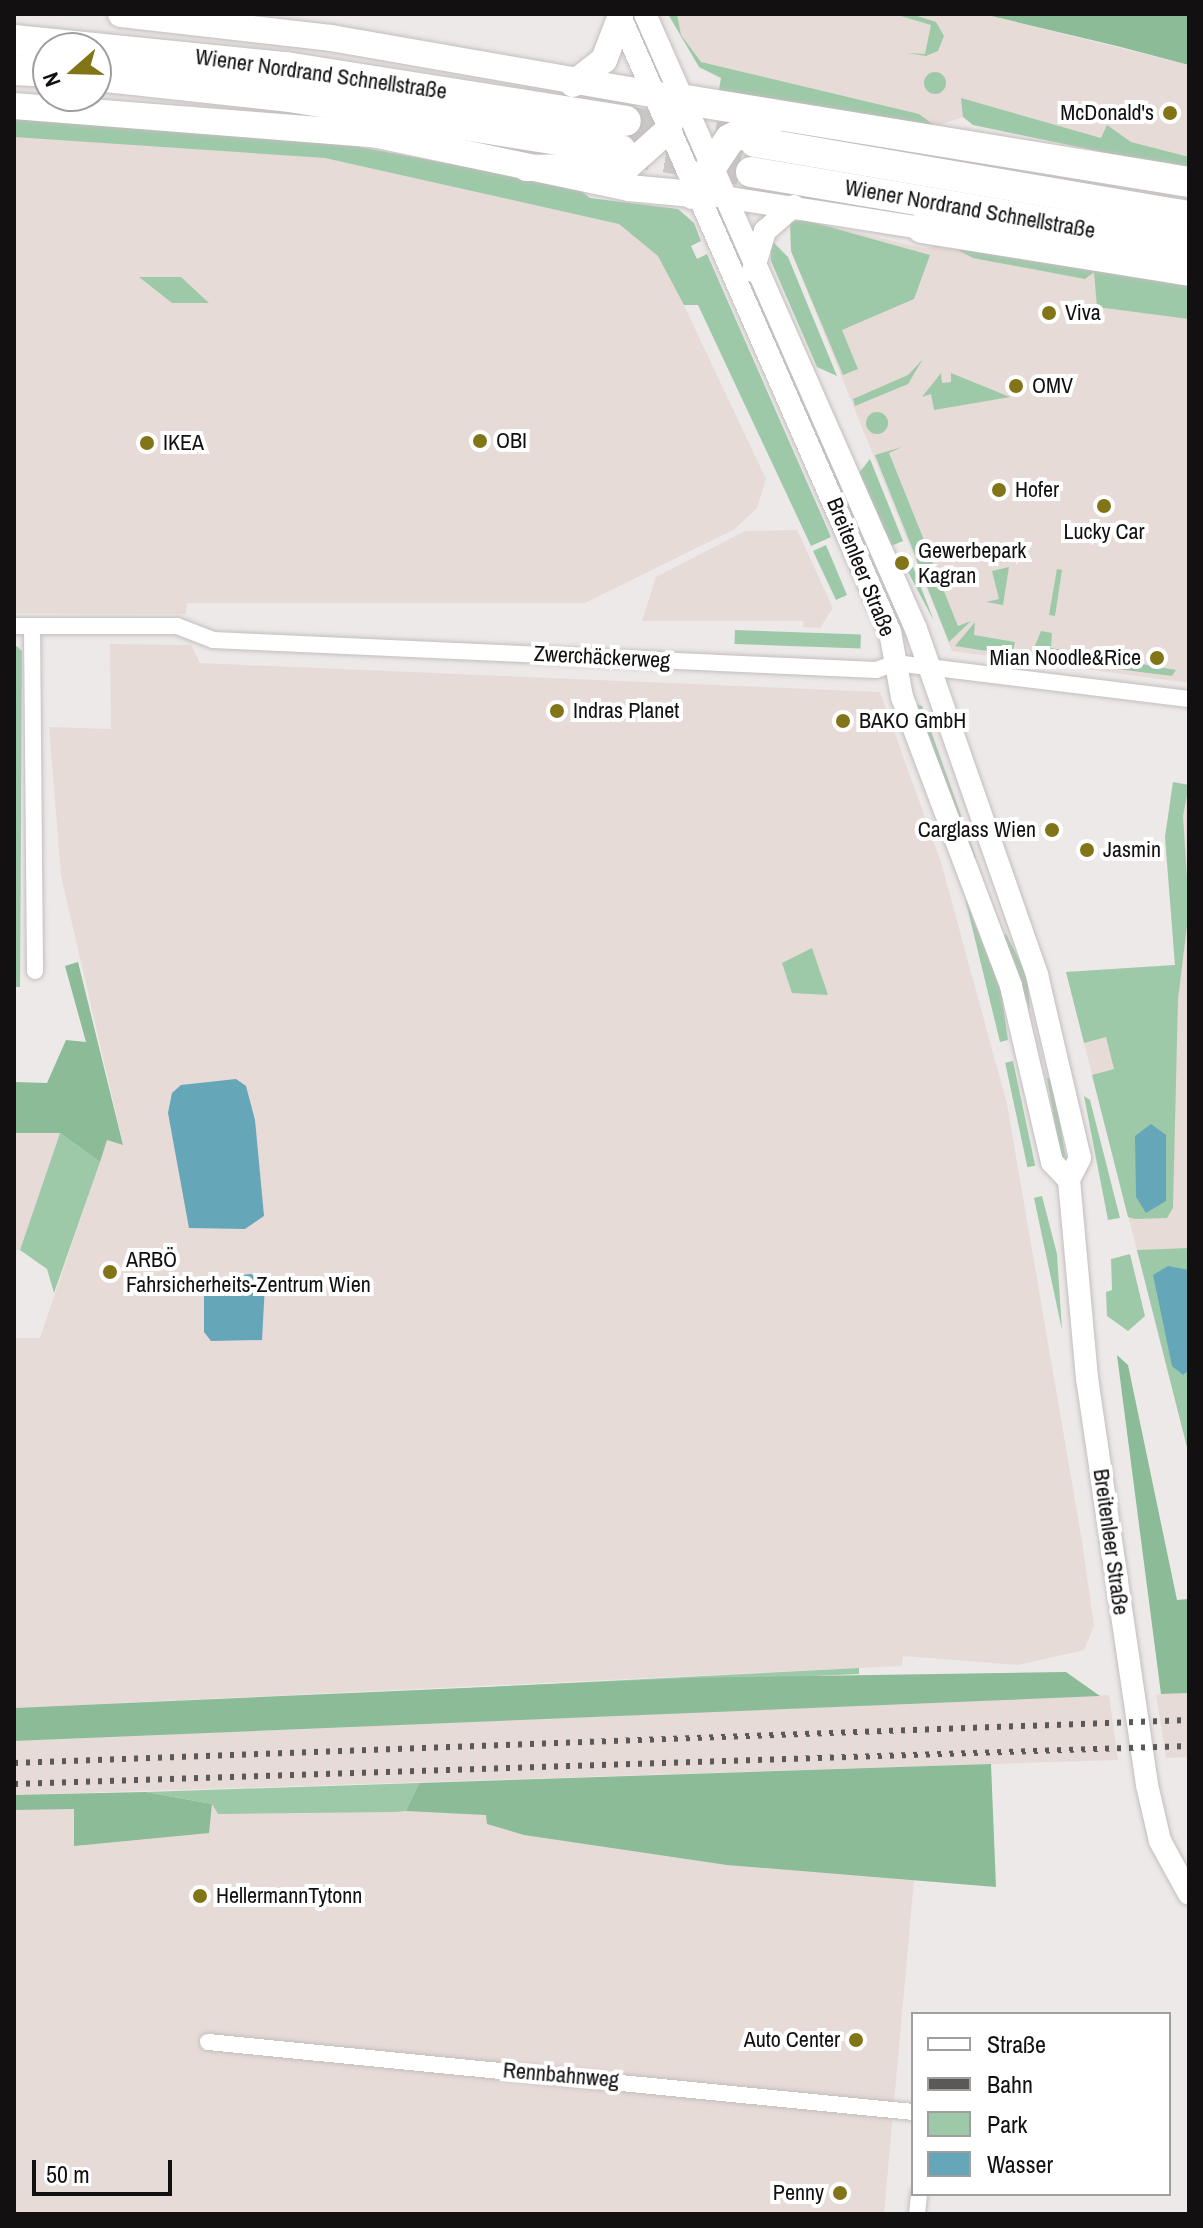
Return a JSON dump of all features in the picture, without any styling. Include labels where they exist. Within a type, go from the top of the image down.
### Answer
[{"type":"highway","name":"Wiener Nordrand Schnellstraße","points":[[112,50],[286,67],[623,135],[112,78]]},
{"type":"highway","points":[[666,97],[1189,182]]},
{"type":"highway","points":[[707,195],[707,164],[737,132],[782,114]]},
{"type":"highway","name":"Wiener Nordrand Schnellstraße","points":[[1189,216],[753,157],[1189,246]]},
{"type":"highway","points":[[922,228],[1189,271]]},
{"type":"main road","points":[[121,14],[331,38],[573,84],[666,97]]},
{"type":"main road","points":[[573,84],[604,60],[628,15]]},
{"type":"main road","points":[[628,15],[666,97],[707,164]]},
{"type":"main road","points":[[526,168],[628,166],[667,131],[666,97]]},
{"type":"main road","points":[[14,106],[360,132],[526,168],[794,206],[922,228]]},
{"type":"main road","name":"Breitenleer Straße","points":[[667,131],[753,273],[926,666],[1037,975],[1080,1158],[1069,1180],[1087,1378],[1147,1785],[1160,1841],[1189,1894]]},
{"type":"main road","name":"Breitenleer Straße","points":[[707,195],[890,632],[895,663],[1011,986],[1052,1162],[1069,1180]]},
{"type":"main road","points":[[753,273],[759,240],[794,206]]},
{"type":"street","name":"Zwerchäckerweg","points":[[14,626],[177,626],[213,640],[876,670],[895,663],[1189,699]]},
{"type":"street","points":[[32,626],[35,971]]},
{"type":"street","name":"Rennbahnweg","points":[[208,2042],[911,2112]]},
{"type":"shaded area","points":[[668,14],[983,14],[1189,65],[1189,170],[963,117],[933,127],[719,90],[721,78],[699,67]]},
{"type":"shaded area","points":[[14,122],[215,137],[650,213],[663,261],[766,479],[757,508],[735,529],[585,603],[187,603],[186,614],[14,613]]},
{"type":"shaded area","points":[[804,220],[923,248],[950,244],[1099,270],[1189,294],[1189,683],[952,651],[791,251],[790,222]]},
{"type":"shaded area","points":[[797,530],[833,608],[820,628],[803,627],[803,621],[642,621],[656,577],[745,531]]},
{"type":"shaded area","points":[[110,644],[191,645],[200,663],[880,692],[941,862],[1007,1104],[1094,1626],[1084,1650],[1018,1665],[903,1656],[902,1666],[14,1708],[14,1338],[40,1338],[107,1140],[123,1144],[61,876],[49,727],[111,729]]},
{"type":"shaded area","points":[[1173,782],[1189,785],[1189,1455],[1066,972],[1175,965],[1165,837]]},
{"type":"shaded area","points":[[14,1133],[60,1133],[20,1250],[14,1250]]},
{"type":"shaded area","points":[[1189,1693],[1189,1757],[1166,1758],[1156,1694]]},
{"type":"shaded area","points":[[1109,1695],[1118,1760],[14,1795],[14,1741]]},
{"type":"shaded area","points":[[486,1796],[487,1824],[915,1869],[884,2214],[14,2214],[14,1810]]},
{"type":"green space","points":[[668,14],[677,14],[681,35],[701,62],[919,114],[935,126],[719,90],[721,78],[699,67]]},
{"type":"green space","points":[[894,14],[911,14],[936,22],[944,36],[938,51],[926,56],[907,53],[925,54],[931,25]]},
{"type":"green space","points":[[983,14],[1189,14],[1189,65],[1117,46]]},
{"type":"green space","points":[[935,72],[943,75],[946,83],[943,91],[935,94],[927,91],[924,83],[927,75]]},
{"type":"green space","points":[[961,98],[1101,138],[1107,125],[1131,142],[1189,157],[1189,170],[973,125],[963,117]]},
{"type":"green space","points":[[14,118],[339,143],[577,188],[590,198],[678,209],[694,223],[701,241],[691,246],[697,259],[707,254],[831,537],[811,546],[698,305],[684,305],[658,256],[619,224],[325,158],[14,137]]},
{"type":"green space","points":[[804,220],[930,255],[914,299],[842,330],[858,369],[843,375],[791,251],[790,222]]},
{"type":"green space","points":[[771,240],[788,257],[837,376],[817,367],[771,261]]},
{"type":"green space","points":[[951,246],[1189,284],[1189,319],[1097,307],[1094,272],[1085,279],[973,258]]},
{"type":"green space","points":[[139,277],[181,277],[209,303],[172,303]]},
{"type":"green space","points":[[923,359],[908,384],[855,406],[853,399],[908,375]]},
{"type":"green space","points":[[941,373],[942,383],[951,382],[951,373],[1010,397],[934,410],[931,394],[922,397]]},
{"type":"green space","points":[[877,412],[885,415],[888,423],[885,431],[877,434],[869,431],[866,423],[869,415]]},
{"type":"green space","points":[[902,447],[889,453],[928,550],[915,555],[875,455]]},
{"type":"green space","points":[[870,459],[903,541],[891,546],[859,473]]},
{"type":"green space","points":[[826,545],[847,595],[836,600],[813,551]]},
{"type":"green space","points":[[929,554],[958,626],[971,621],[949,642],[916,559]]},
{"type":"green space","points":[[913,567],[934,621],[907,570]]},
{"type":"green space","points":[[1009,567],[1003,605],[986,602],[999,599],[992,571]]},
{"type":"green space","points":[[1057,569],[1062,570],[1055,616],[1049,615]]},
{"type":"green space","points":[[975,622],[974,635],[1015,642],[1012,655],[955,646]]},
{"type":"green space","points":[[735,630],[861,634],[860,648],[735,644]]},
{"type":"green space","points":[[1041,631],[1052,633],[1051,648],[1176,670],[1172,676],[1030,658]]},
{"type":"green space","points":[[14,644],[22,651],[20,987],[14,987]]},
{"type":"green space","points":[[914,704],[922,706],[974,859]]},
{"type":"green space","points":[[1173,782],[1189,785],[1183,816],[1189,909],[1178,999],[1173,1208],[1167,1218],[1135,1219],[1128,1217],[1092,1075],[1114,1069],[1106,1037],[1084,1043],[1066,972],[1175,965],[1165,837]]},
{"type":"green space","points":[[965,898],[1001,991],[1008,1040],[1000,1042]]},
{"type":"green space","points":[[1006,934],[1027,975],[1030,1010],[1003,936]]},
{"type":"green space","points":[[812,948],[828,995],[792,993],[782,963]]},
{"type":"green space","points":[[78,962],[123,1145],[107,1140],[100,1162],[60,1133],[14,1133],[14,1082],[47,1083],[66,1040],[86,1042],[65,966]]},
{"type":"green space","points":[[1013,1061],[1035,1166],[1027,1167],[1005,1063]]},
{"type":"green space","points":[[1047,1078],[1053,1080],[1066,1160],[1061,1157]]},
{"type":"green space","points":[[1084,1096],[1090,1100],[1120,1218],[1108,1220]]},
{"type":"green space","points":[[60,1133],[100,1162],[54,1293],[47,1269],[20,1250]]},
{"type":"green space","points":[[1042,1196],[1057,1254],[1062,1330],[1034,1198]]},
{"type":"green space","points":[[1189,1248],[1189,1455],[1137,1250]]},
{"type":"green space","points":[[1130,1254],[1145,1316],[1128,1331],[1107,1316],[1106,1292],[1112,1290],[1111,1259]]},
{"type":"green space","points":[[1117,1355],[1128,1365],[1177,1600],[1189,1599],[1189,1693],[1161,1694]]},
{"type":"green space","points":[[859,1668],[859,1674],[63,1709]]},
{"type":"green space","points":[[1066,1672],[1100,1696],[14,1741],[14,1708],[691,1678]]},
{"type":"green space","points":[[991,1764],[996,1887],[727,1865],[524,1835],[487,1824],[486,1815],[406,1811],[419,1783]]},
{"type":"green space","points":[[419,1783],[406,1811],[395,1812],[218,1814],[212,1804],[146,1792]]},
{"type":"green space","points":[[146,1792],[212,1804],[209,1833],[74,1846],[74,1809],[14,1810],[14,1795]]},
{"type":"water","points":[[236,1079],[246,1086],[255,1120],[264,1216],[245,1229],[189,1228],[168,1113],[172,1093],[181,1085]]},
{"type":"water","points":[[1151,1124],[1166,1135],[1166,1201],[1146,1213],[1136,1197],[1135,1136]]},
{"type":"water","points":[[1168,1266],[1189,1270],[1189,1370],[1183,1375],[1172,1366],[1153,1275]]},
{"type":"water","points":[[251,1274],[265,1284],[262,1340],[211,1341],[204,1332],[204,1279]]},
{"type":"tunnel","points":[[626,121],[753,142]]},
{"type":"tunnel","points":[[621,150],[751,172]]},
{"type":"railway","points":[[14,1763],[1189,1720]]},
{"type":"railway","points":[[14,1784],[1189,1746]]},
{"type":"place","name":"McDonald's","points":[[1170,113]]},
{"type":"place","name":"Viva","points":[[1049,313]]},
{"type":"place","name":"OMV","points":[[1016,386]]},
{"type":"place","name":"OBI","points":[[480,441]]},
{"type":"place","name":"IKEA","points":[[147,443]]},
{"type":"place","name":"Hofer","points":[[999,490]]},
{"type":"place","name":"Lucky Car","points":[[1104,506]]},
{"type":"place","name":"Gewerbepark Kagran","points":[[902,563]]},
{"type":"place","name":"Mian Noodle&Rice","points":[[1157,658]]},
{"type":"place","name":"Indras Planet","points":[[557,711]]},
{"type":"place","name":"BAKO GmbH","points":[[843,721]]},
{"type":"place","name":"Carglass Wien","points":[[1052,830]]},
{"type":"place","name":"Jasmin","points":[[1087,850]]},
{"type":"place","name":"ARBÖ Fahrsicherheits-Zentrum Wien","points":[[110,1272]]},
{"type":"place","name":"HellermannTytonn","points":[[200,1896]]},
{"type":"place","name":"Auto Center","points":[[856,2040]]},
{"type":"place","name":"Penny","points":[[840,2193]]}]
